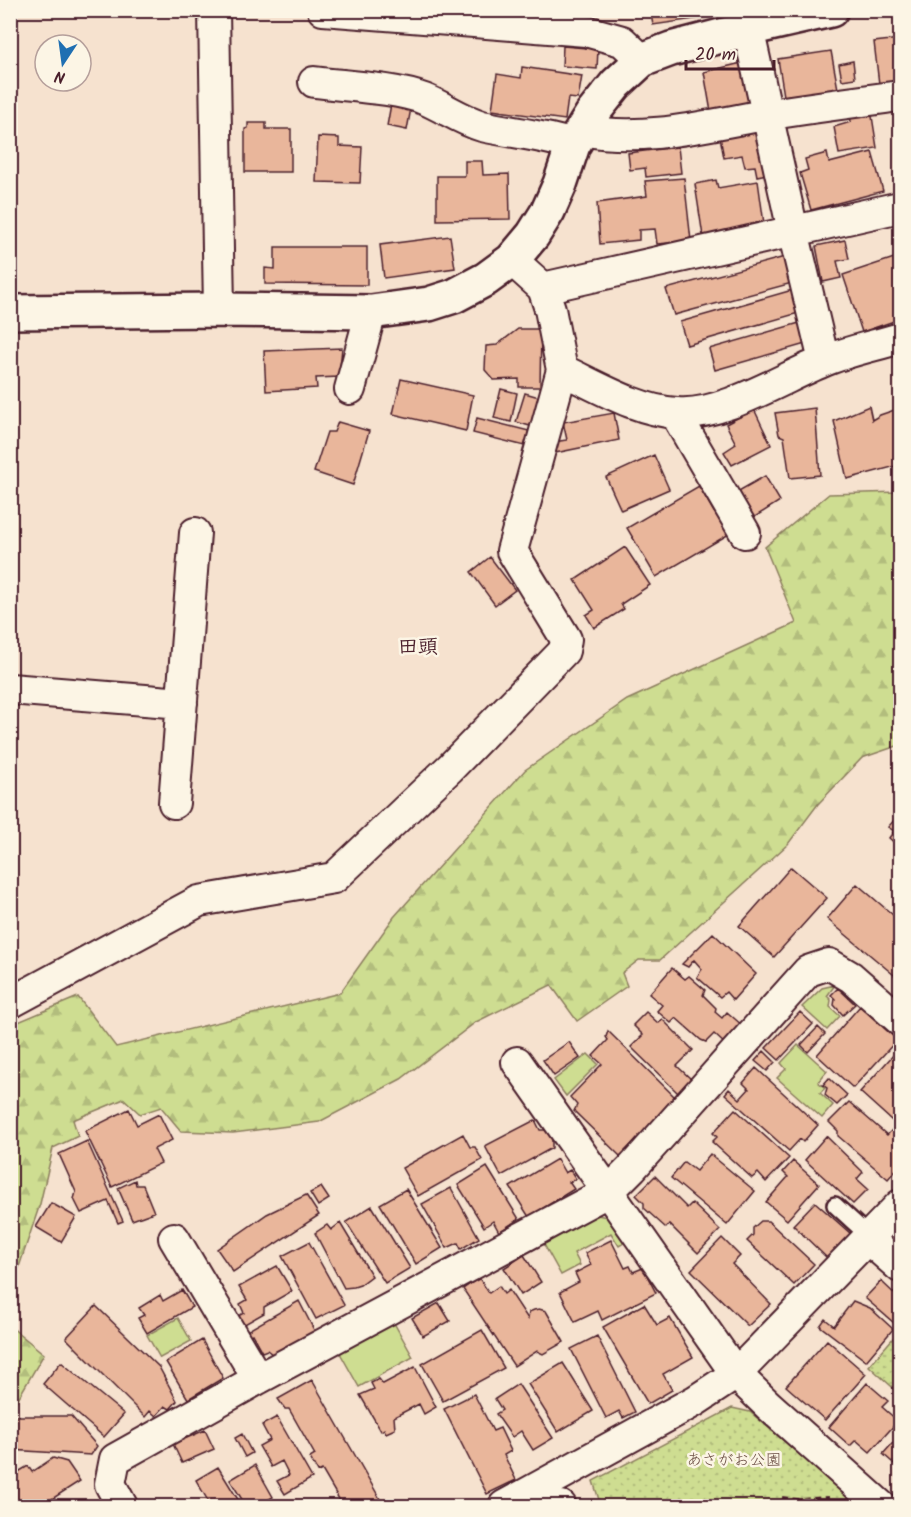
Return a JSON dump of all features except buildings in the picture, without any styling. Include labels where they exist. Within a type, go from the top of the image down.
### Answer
[{"type":"street","points":[[214,10],[219,310]]},
{"type":"street","points":[[323,10],[586,32],[622,41],[642,60]]},
{"type":"street","points":[[10,312],[219,310],[371,312],[420,306],[454,296],[486,279],[512,260],[534,235],[560,184],[577,138],[592,114],[616,84],[642,60],[745,20],[831,10]]},
{"type":"street","points":[[745,20],[824,361]]},
{"type":"street","points":[[314,82],[422,98],[463,120],[483,126],[550,138],[654,134],[900,96]]},
{"type":"street","points":[[543,288],[900,207]]},
{"type":"street","points":[[10,1003],[199,901],[334,878],[450,768],[564,651],[566,639],[512,551],[562,370],[550,309],[543,288],[512,260]]},
{"type":"street","points":[[350,389],[371,312]]},
{"type":"street","points":[[562,370],[650,408],[690,414],[735,401],[824,361],[900,338]]},
{"type":"street","points":[[675,413],[745,533]]},
{"type":"street","points":[[174,803],[195,533]]},
{"type":"street","points":[[10,689],[182,703]]},
{"type":"street","points":[[122,1506],[110,1484],[115,1459],[258,1379],[609,1191],[808,971],[829,964],[851,977],[900,1020]]},
{"type":"street","points":[[517,1062],[736,1374],[881,1506]]},
{"type":"street","points":[[511,1502],[695,1401],[736,1374],[900,1205]]},
{"type":"street","points":[[174,1238],[258,1379]]},
{"type":"street","points":[[868,1239],[900,1268]]},
{"type":"street","points":[[511,1502],[561,1506]]},
{"type":"lane","points":[[835,1204],[868,1239]]},
{"type":"path","points":[[782,1498],[797,1500],[841,1497],[854,1482]]},
{"type":"green space","points":[[900,492],[900,745],[862,758],[818,804],[788,844],[660,960],[639,960],[622,973],[627,986],[577,1021],[551,985],[476,1022],[401,1079],[319,1122],[233,1133],[181,1131],[161,1107],[140,1114],[124,1099],[73,1120],[78,1136],[53,1148],[40,1204],[11,1291],[11,1025],[78,997],[116,1047],[340,993],[394,917],[525,770],[627,700],[796,623],[765,547],[829,494]]},
{"type":"green space","points":[[835,985],[827,996],[831,1000],[830,1007],[840,1016],[827,1030],[802,1007],[822,988]]},
{"type":"green space","points":[[798,1045],[827,1071],[818,1082],[825,1088],[820,1093],[833,1105],[822,1118],[777,1078],[786,1069],[781,1063]]},
{"type":"green space","points":[[588,1054],[598,1064],[566,1096],[554,1080]]},
{"type":"green space","points":[[589,1213],[615,1219],[627,1241],[619,1246],[611,1233],[574,1253],[580,1265],[561,1275],[541,1239]]},
{"type":"green space","points":[[178,1318],[191,1341],[160,1358],[147,1335]]},
{"type":"green space","points":[[394,1323],[413,1357],[359,1387],[340,1353]]},
{"type":"green space","points":[[11,1327],[44,1354],[16,1402],[11,1402]]},
{"type":"green space","points":[[900,1330],[900,1394],[869,1366]]},
{"type":"green space","name":"あさがお公園","points":[[732,1408],[750,1412],[857,1503],[855,1506],[601,1506],[593,1481]]},
{"type":"district","name":"田頭","points":[[418,648]]}]
